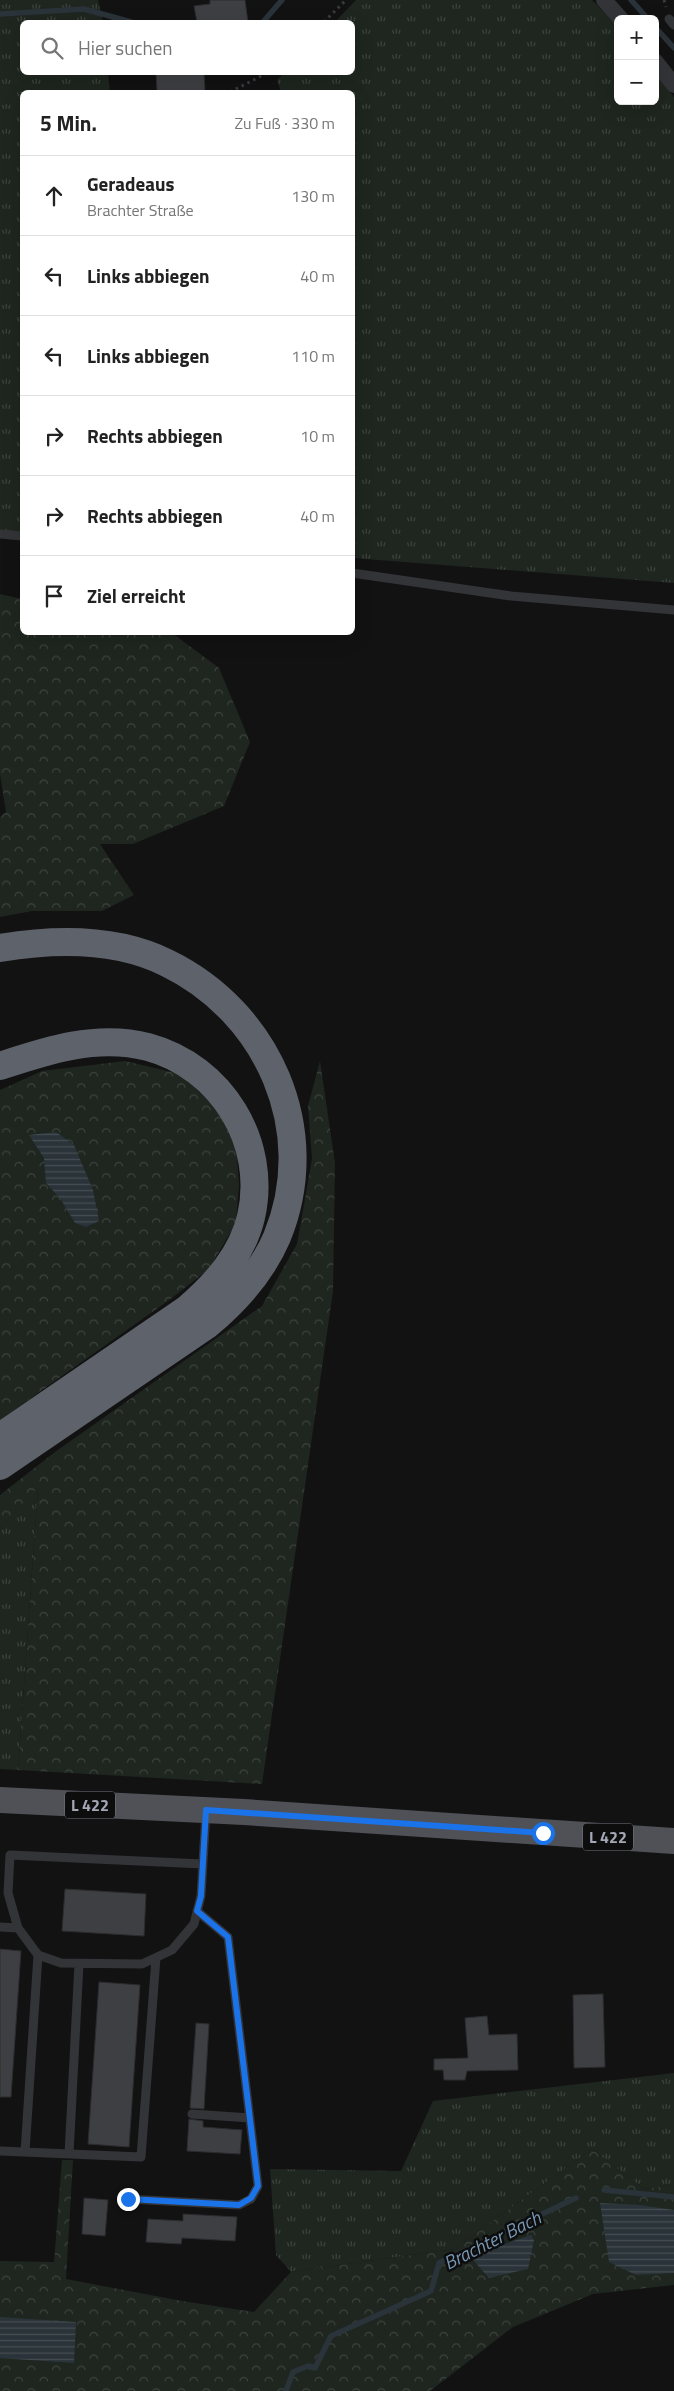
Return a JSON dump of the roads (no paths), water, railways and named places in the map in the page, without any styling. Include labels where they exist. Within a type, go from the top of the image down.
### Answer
[{"type":"highway","points":[[0,948],[47,942],[101,944],[166,962],[210,989],[242,1020],[267,1056],[286,1106],[292,1133],[293,1158],[288,1199],[277,1237],[257,1272],[234,1302],[207,1325],[0,1466]]},
{"type":"highway","points":[[0,1066],[46,1051],[94,1043],[125,1043],[169,1055],[200,1073],[222,1094],[244,1130],[253,1162],[254,1179],[251,1218],[245,1234],[222,1275],[206,1292],[187,1308],[0,1437]]},
{"type":"main road","name":"L 422","points":[[0,1800],[206,1810],[674,1841]]},
{"type":"street","points":[[604,0],[618,15]]},
{"type":"street","points":[[659,66],[674,85]]},
{"type":"lane","points":[[0,534],[20,536]]},
{"type":"lane","points":[[355,572],[511,596],[674,610]]},
{"type":"lane","points":[[203,1864],[10,1855],[8,1893],[18,1928],[38,1955],[61,1963],[142,1964],[172,1950],[194,1924],[201,1896],[203,1864],[206,1810]]},
{"type":"lane","points":[[128,2199],[239,2205],[251,2198],[258,2186],[228,1937],[197,1911]]},
{"type":"lane","points":[[0,1927],[18,1928]]},
{"type":"lane","points":[[25,2152],[38,1955]]},
{"type":"lane","points":[[0,2151],[141,2157],[156,1958]]},
{"type":"lane","points":[[69,2154],[79,1964]]},
{"type":"lane","points":[[192,2114],[250,2118]]},
{"type":"waterway","points":[[265,20],[282,0]]},
{"type":"waterway","points":[[631,0],[644,15]]},
{"type":"waterway","points":[[0,14],[84,9],[124,20]]},
{"type":"waterway","points":[[659,31],[674,48]]},
{"type":"waterway","name":"Brachter Bach","points":[[604,2190],[674,2197]]},
{"type":"waterway","name":"Brachter Bach","points":[[286,2391],[293,2372],[308,2366],[315,2368],[331,2336],[431,2291],[439,2263],[576,2198]]}]
